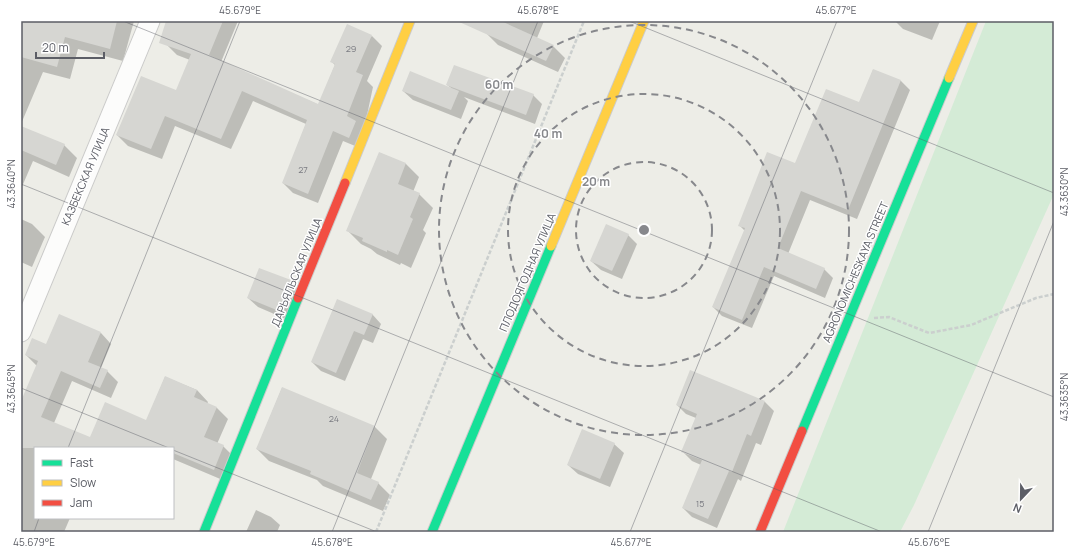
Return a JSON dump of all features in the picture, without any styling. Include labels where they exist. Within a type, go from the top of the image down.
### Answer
[{"type":"street","name":"КАЗБЕКСКАЯ УЛИЦА","points":[[21,332],[150,21]]},
{"type":"street","name":"ДАРЬЯЛЬСКАЯ УЛИЦА","points":[[204,532],[410,21]]},
{"type":"street","name":"ПЛОДОЯГОДНАЯ УЛИЦА","points":[[432,532],[644,21]]},
{"type":"street","name":"AGRONOMICHESKAYA STREET","points":[[760,532],[972,21]]},
{"type":"path","points":[[376,532],[584,21]]},
{"type":"path","points":[[848,320],[890,317],[930,333],[971,325],[1036,298],[1054,294]]},
{"type":"green space","points":[[986,21],[1054,21],[1054,194],[914,505],[900,532],[783,532]]},
{"type":"building","points":[[21,21],[117,21],[110,49],[65,37],[57,67],[21,57]]},
{"type":"building","points":[[166,21],[223,21],[209,55],[318,104],[335,64],[330,62],[347,24],[372,35],[356,72],[363,75],[347,116],[356,121],[349,138],[333,131],[308,194],[282,183],[307,120],[242,91],[221,139],[165,116],[151,149],[116,135],[141,76],[176,90],[191,54],[159,43]]},
{"type":"building","points":[[457,21],[501,21],[554,45],[546,61]]},
{"type":"building","points":[[454,65],[534,94],[526,115],[446,85]]},
{"type":"building","points":[[873,69],[901,80],[848,210],[801,191],[778,248],[825,268],[816,289],[764,267],[742,320],[712,307],[745,228],[738,226],[767,152],[795,163],[826,89],[859,102]]},
{"type":"building","points":[[410,71],[459,91],[451,110],[402,91]]},
{"type":"building","points":[[21,126],[65,144],[56,165],[21,150]]},
{"type":"building","points":[[379,152],[406,163],[398,184],[420,193],[410,217],[413,219],[398,255],[362,241],[363,238],[346,231]]},
{"type":"building","points":[[606,224],[629,234],[612,271],[590,261]]},
{"type":"building","points":[[259,268],[291,280],[279,311],[247,298]]},
{"type":"building","points":[[337,299],[373,314],[364,335],[354,331],[336,373],[311,362]]},
{"type":"building","points":[[59,314],[101,332],[88,362],[108,370],[100,388],[61,371],[41,417],[90,437],[105,402],[146,420],[165,376],[197,390],[194,397],[217,407],[204,437],[224,445],[214,470],[174,453],[174,447],[21,448],[21,401],[38,361],[25,355],[32,338],[46,344]]},
{"type":"building","points":[[690,370],[765,401],[751,436],[747,434],[732,472],[729,471],[708,519],[682,508],[702,460],[681,452],[697,414],[676,405]]},
{"type":"building","points":[[282,387],[375,426],[357,473],[379,482],[371,500],[310,474],[311,471],[256,449]]},
{"type":"building","points":[[582,429],[615,443],[600,479],[567,465]]},
{"type":"traffic: fast","points":[[802,431],[949,78]]},
{"type":"traffic: fast","points":[[432,532],[551,246]]},
{"type":"traffic: fast","points":[[204,532],[298,298]]},
{"type":"traffic: slow","points":[[345,183],[410,21]]},
{"type":"traffic: slow","points":[[551,246],[644,21]]},
{"type":"traffic: slow","points":[[949,78],[973,21]]},
{"type":"traffic: jam","points":[[298,298],[345,183]]},
{"type":"traffic: jam","points":[[760,532],[802,431]]}]
